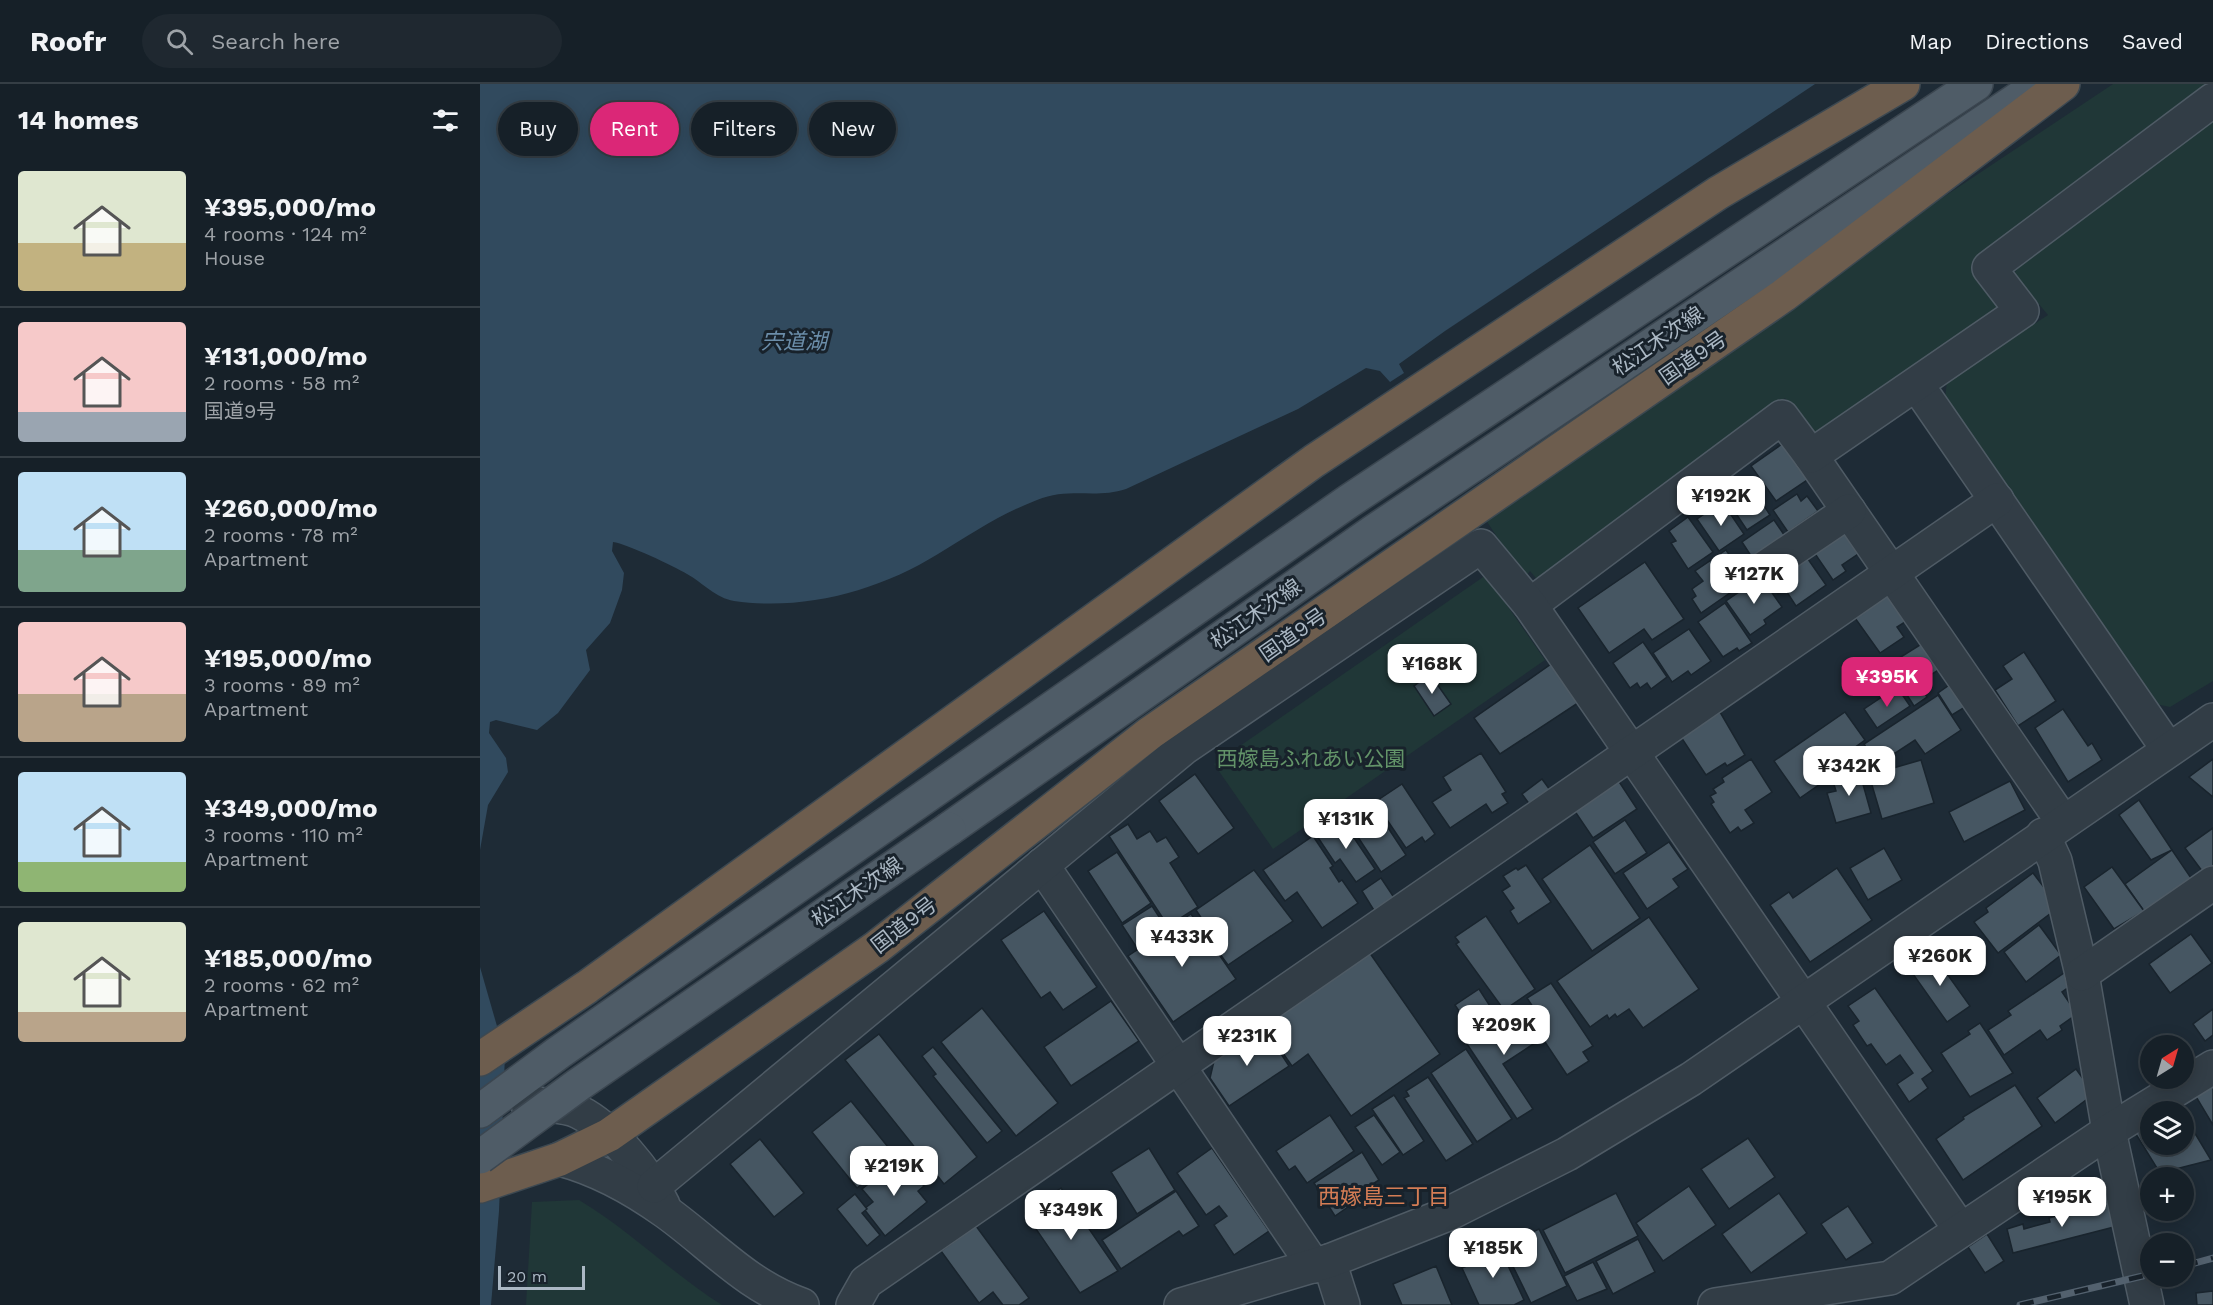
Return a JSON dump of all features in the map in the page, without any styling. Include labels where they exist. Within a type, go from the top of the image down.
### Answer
[{"type":"highway","points":[[480,1059],[606,973],[1314,461],[1718,193],[1903,84]]},
{"type":"highway","name":"国道9号","points":[[480,1186],[560,1159],[609,1135],[877,947],[1150,733],[1784,295],[2063,84]]},
{"type":"main road","name":"松江木次線","points":[[494,1116],[925,798],[1349,501],[1976,84]]},
{"type":"main road","name":"松江木次線","points":[[480,1157],[578,1085],[949,829],[1372,532],[2040,84]]},
{"type":"street","points":[[1811,456],[2022,311],[1989,268],[2213,100]]},
{"type":"street","points":[[1917,385],[2168,749]]},
{"type":"street","points":[[1530,605],[1782,417],[1890,572],[2053,829],[2055,861],[2082,974],[2109,1131],[2147,1305]]},
{"type":"street","points":[[853,1305],[866,1282],[1179,1063],[1997,500]]},
{"type":"street","points":[[1760,572],[1849,511]]},
{"type":"street","points":[[660,1199],[1042,865],[1185,747],[1481,546],[1530,605],[1960,1229]]},
{"type":"street","points":[[1181,1305],[1322,1263],[1448,1214],[1567,1154],[1691,1079],[2213,720]]},
{"type":"street","points":[[1042,865],[1179,1063],[1322,1263],[1343,1305]]},
{"type":"street","points":[[2082,974],[2213,883]]},
{"type":"street","points":[[1715,1305],[1890,1278],[2109,1131],[2213,1067]]},
{"type":"street","points":[[480,1138],[494,1116],[538,1104],[578,1111],[609,1135],[638,1163],[660,1199],[746,1278],[802,1305]]},
{"type":"street","points":[[560,1159],[599,1171],[660,1199]]},
{"type":"green space","points":[[2113,84],[2212,84],[1975,262],[2000,301],[1994,314],[1825,432],[1812,432],[1785,398],[1540,583],[1530,571],[1524,578],[1484,517],[1834,270]]},
{"type":"green space","points":[[2213,120],[2213,681],[2170,707],[2151,703],[1945,399],[1947,381],[2048,315],[2014,274],[2028,251]]},
{"type":"green space","name":"西嫁島ふれあい公園","points":[[1486,575],[1545,660],[1273,849],[1214,764]]},
{"type":"green space","points":[[579,1200],[722,1305],[526,1305],[532,1202]]},
{"type":"water","name":"宍道湖","points":[[480,84],[1815,84],[1445,331],[1399,364],[1404,373],[1390,382],[1380,371],[1366,368],[1298,409],[1126,489],[1104,493],[1060,494],[1037,500],[998,518],[915,567],[891,578],[840,595],[787,603],[727,599],[715,594],[672,566],[613,542],[612,551],[624,573],[622,590],[610,623],[586,650],[590,670],[558,713],[537,730],[496,720],[490,722],[489,733],[506,758],[508,772],[488,805],[480,850]]},
{"type":"water","points":[[480,967],[505,1054],[499,1211],[491,1305],[480,1305]]},
{"type":"building","points":[[1785,442],[1810,478],[1776,501],[1751,466]]},
{"type":"building","points":[[1741,486],[1747,494],[1753,489],[1770,515],[1747,530],[1725,497]]},
{"type":"building","points":[[1797,494],[1801,501],[1807,496],[1818,511],[1788,532],[1773,510]]},
{"type":"building","points":[[1716,506],[1718,510],[1725,506],[1744,534],[1719,551],[1697,519]]},
{"type":"building","points":[[1688,517],[1713,552],[1688,569],[1671,543],[1676,541],[1669,531]]},
{"type":"building","points":[[1774,520],[1791,545],[1755,562],[1742,542]]},
{"type":"building","points":[[1841,523],[1861,552],[1842,565],[1846,571],[1833,580],[1809,545]]},
{"type":"building","points":[[1801,549],[1826,585],[1796,606],[1785,589],[1778,594],[1764,574]]},
{"type":"building","points":[[1726,550],[1747,581],[1701,613],[1692,599],[1696,596],[1692,589],[1703,581],[1695,571]]},
{"type":"building","points":[[1645,562],[1684,619],[1652,640],[1644,629],[1609,653],[1578,608]]},
{"type":"building","points":[[1761,577],[1782,607],[1764,620],[1766,624],[1750,635],[1726,601]]},
{"type":"building","points":[[1894,591],[1913,617],[1897,627],[1904,637],[1880,653],[1855,618]]},
{"type":"building","points":[[1725,603],[1752,643],[1739,651],[1737,648],[1723,657],[1698,622]]},
{"type":"building","points":[[1689,629],[1711,661],[1691,675],[1688,671],[1672,682],[1653,653]]},
{"type":"building","points":[[1643,642],[1667,677],[1651,689],[1647,683],[1640,688],[1637,683],[1630,688],[1613,663]]},
{"type":"building","points":[[1923,643],[1940,669],[1918,683],[1927,697],[1914,706],[1888,665]]},
{"type":"building","points":[[2024,652],[2056,701],[2018,726],[1995,690],[2012,679],[2003,666]]},
{"type":"building","points":[[1554,662],[1581,701],[1500,754],[1474,718]]},
{"type":"building","points":[[1430,674],[1451,704],[1434,716],[1414,686]]},
{"type":"building","points":[[1955,681],[1970,704],[1952,715],[1938,693]]},
{"type":"building","points":[[1897,687],[1910,706],[1877,728],[1864,709]]},
{"type":"building","points":[[1938,695],[1961,730],[1925,754],[1915,740],[1877,765],[1864,744]]},
{"type":"building","points":[[2063,709],[2088,746],[2092,743],[2102,760],[2068,782],[2035,728]]},
{"type":"building","points":[[1720,712],[1745,755],[1727,766],[1725,763],[1706,775],[1681,737]]},
{"type":"building","points":[[1845,712],[1865,740],[1850,751],[1856,759],[1800,798],[1774,761]]},
{"type":"building","points":[[1481,753],[1506,792],[1502,794],[1508,803],[1492,813],[1486,804],[1450,828],[1432,802],[1451,790],[1443,777]]},
{"type":"building","points":[[1751,759],[1772,792],[1745,810],[1754,823],[1741,831],[1738,827],[1730,833],[1711,804],[1714,802],[1710,796],[1716,793],[1713,789],[1724,782],[1722,778]]},
{"type":"building","points":[[2213,759],[2213,797],[2189,777]]},
{"type":"building","points":[[1921,760],[1934,803],[1882,819],[1869,775]]},
{"type":"building","points":[[1859,770],[1871,813],[1836,823],[1827,793],[1836,791],[1832,778]]},
{"type":"building","points":[[1195,774],[1234,828],[1198,854],[1159,801]]},
{"type":"building","points":[[1616,777],[1637,809],[1593,838],[1572,807]]},
{"type":"building","points":[[1542,779],[1550,790],[1530,805],[1522,794]]},
{"type":"building","points":[[2010,781],[2025,810],[1964,842],[1949,812]]},
{"type":"building","points":[[1402,784],[1435,834],[1425,842],[1422,837],[1406,848],[1375,802]]},
{"type":"building","points":[[2139,800],[2172,850],[2151,860],[2119,815]]},
{"type":"building","points":[[1375,808],[1406,855],[1381,872],[1350,825]]},
{"type":"building","points":[[1342,820],[1375,869],[1356,882],[1340,859],[1335,863],[1317,836]]},
{"type":"building","points":[[1625,820],[1647,853],[1615,874],[1593,842]]},
{"type":"building","points":[[1128,824],[1137,839],[1150,831],[1157,842],[1166,837],[1179,857],[1170,863],[1198,907],[1168,926],[1109,836]]},
{"type":"building","points":[[2213,828],[2213,875],[2208,879],[2185,848]]},
{"type":"building","points":[[1313,836],[1333,866],[1330,868],[1339,882],[1342,880],[1358,903],[1322,928],[1297,892],[1285,901],[1263,870]]},
{"type":"building","points":[[1669,842],[1688,869],[1673,879],[1679,887],[1647,909],[1623,873]]},
{"type":"building","points":[[1590,845],[1640,918],[1592,951],[1542,879]]},
{"type":"building","points":[[1884,848],[1902,880],[1868,900],[1850,868]]},
{"type":"building","points":[[2172,850],[2191,878],[2144,911],[2125,884]]},
{"type":"building","points":[[1117,852],[1151,903],[1122,923],[1088,871]]},
{"type":"building","points":[[1526,865],[1551,902],[1518,924],[1510,911],[1514,908],[1502,891],[1510,886],[1503,876]]},
{"type":"building","points":[[2112,867],[2144,911],[2114,929],[2084,887]]},
{"type":"building","points":[[1837,868],[1872,920],[1810,962],[1770,905],[1789,892],[1793,898]]},
{"type":"building","points":[[1254,870],[1293,921],[1228,965],[1212,943],[1216,940],[1196,910]]},
{"type":"building","points":[[2033,873],[2059,907],[1998,953],[1974,922],[1988,912],[1986,908]]},
{"type":"building","points":[[1381,878],[1395,899],[1375,912],[1362,891]]},
{"type":"building","points":[[1152,906],[1167,929],[1137,948],[1122,925]]},
{"type":"building","points":[[1044,911],[1097,987],[1063,1010],[1050,992],[1041,998],[1001,940]]},
{"type":"building","points":[[1191,914],[1236,979],[1173,1022],[1128,956]]},
{"type":"building","points":[[1486,916],[1535,989],[1504,1010],[1456,944],[1459,942],[1455,937]]},
{"type":"building","points":[[1649,917],[1699,989],[1643,1028],[1629,1009],[1617,1017],[1615,1014],[1609,1019],[1607,1015],[1590,1027],[1557,981]]},
{"type":"building","points":[[2039,925],[2061,955],[2026,982],[2004,952]]},
{"type":"building","points":[[2191,934],[2212,963],[2170,993],[2149,964]]},
{"type":"building","points":[[1367,949],[1440,1054],[1351,1116],[1308,1054],[1292,1066],[1261,1022]]},
{"type":"building","points":[[1930,950],[1970,1006],[1947,1022],[1913,974],[1924,966],[1918,958]]},
{"type":"building","points":[[2067,971],[2076,982],[2062,992],[2077,1014],[2060,1026],[2062,1030],[2047,1040],[2040,1030],[2004,1055],[1988,1030],[2011,1015],[2008,1011]]},
{"type":"building","points":[[1551,983],[1593,1046],[1583,1052],[1589,1061],[1567,1075],[1529,1018],[1537,1013],[1527,998]]},
{"type":"building","points":[[1875,988],[1933,1071],[1922,1079],[1928,1088],[1909,1102],[1897,1084],[1913,1073],[1900,1055],[1886,1065],[1871,1044],[1867,1046],[1853,1025],[1859,1021],[1848,1006]]},
{"type":"building","points":[[1479,989],[1497,1017],[1473,1032],[1455,1005]]},
{"type":"building","points":[[1111,1001],[1139,1041],[1071,1086],[1044,1047]]},
{"type":"building","points":[[1516,1007],[1538,1041],[1503,1064],[1533,1109],[1517,1119],[1465,1041]]},
{"type":"building","points":[[982,1008],[1058,1103],[1016,1136],[941,1042]]},
{"type":"building","points":[[2213,1009],[2213,1035],[2205,1041],[2193,1024]]},
{"type":"building","points":[[1980,1023],[2013,1073],[1970,1097],[1941,1053],[1970,1034],[1968,1031]]},
{"type":"building","points":[[1264,1028],[1289,1066],[1229,1106],[1210,1078],[1214,1061]]},
{"type":"building","points":[[879,1034],[977,1157],[944,1184],[845,1060]]},
{"type":"building","points":[[933,1047],[1002,1131],[987,1143],[933,1076],[936,1074],[922,1056]]},
{"type":"building","points":[[1466,1049],[1512,1119],[1477,1142],[1431,1073]]},
{"type":"building","points":[[2076,1069],[2094,1094],[2055,1123],[2037,1098]]},
{"type":"building","points":[[1428,1077],[1473,1144],[1446,1161],[1404,1098],[1409,1096],[1406,1091]]},
{"type":"building","points":[[2213,1084],[2213,1125],[2195,1095]]},
{"type":"building","points":[[2015,1085],[2042,1126],[1963,1180],[1936,1139],[1964,1119],[1963,1117]]},
{"type":"building","points":[[1394,1095],[1424,1141],[1403,1155],[1372,1109]]},
{"type":"building","points":[[851,1101],[896,1157],[857,1188],[812,1132]]},
{"type":"building","points":[[1330,1115],[1354,1151],[1307,1183],[1295,1166],[1289,1170],[1276,1151]]},
{"type":"building","points":[[1374,1115],[1400,1152],[1382,1165],[1355,1127]]},
{"type":"building","points":[[2140,1127],[2140,1141],[2134,1131]]},
{"type":"building","points":[[2194,1132],[2211,1160],[2184,1167],[2156,1167],[2149,1155],[2194,1155]]},
{"type":"building","points":[[1748,1138],[1775,1177],[1729,1209],[1701,1169]]},
{"type":"building","points":[[760,1139],[804,1193],[774,1217],[730,1164]]},
{"type":"building","points":[[1149,1148],[1175,1190],[1137,1214],[1111,1172]]},
{"type":"building","points":[[1212,1148],[1269,1231],[1234,1255],[1214,1225],[1227,1216],[1219,1206],[1206,1215],[1177,1173]]},
{"type":"building","points":[[1362,1152],[1379,1180],[1365,1189],[1368,1193],[1335,1216],[1314,1183]]},
{"type":"building","points":[[901,1158],[924,1186],[918,1191],[927,1202],[885,1236],[864,1209],[873,1202],[862,1189]]},
{"type":"building","points":[[1689,1186],[1716,1225],[1663,1261],[1636,1223]]},
{"type":"building","points":[[1061,1188],[1118,1271],[1080,1293],[1025,1213]]},
{"type":"building","points":[[1176,1191],[1199,1226],[1183,1236],[1179,1231],[1121,1269],[1102,1240]]},
{"type":"building","points":[[1616,1193],[1638,1236],[1565,1273],[1543,1230]]},
{"type":"building","points":[[1779,1193],[1807,1233],[1751,1273],[1722,1234]]},
{"type":"building","points":[[855,1194],[867,1209],[862,1213],[880,1235],[867,1246],[837,1209]]},
{"type":"building","points":[[2108,1202],[2114,1227],[2013,1253],[2007,1229],[2023,1224],[2024,1229],[2050,1222],[2049,1218]]},
{"type":"building","points":[[1848,1206],[1873,1243],[1846,1260],[1821,1224]]},
{"type":"building","points":[[976,1226],[1029,1298],[1019,1305],[1003,1305],[993,1292],[979,1303],[941,1251]]},
{"type":"building","points":[[1539,1229],[1567,1286],[1531,1303],[1503,1246]]},
{"type":"building","points":[[1987,1234],[2004,1261],[1985,1273],[1968,1247]]},
{"type":"building","points":[[1638,1239],[1655,1272],[1613,1294],[1596,1261]]},
{"type":"building","points":[[1497,1242],[1524,1300],[1514,1305],[1479,1305],[1462,1268],[1485,1258],[1482,1249]]},
{"type":"building","points":[[1593,1262],[1607,1289],[1577,1301],[1564,1276]]},
{"type":"building","points":[[1436,1266],[1452,1305],[1402,1305],[1393,1284]]},
{"type":"building","points":[[2213,1291],[2213,1305],[2197,1305],[2196,1293]]},
{"type":"railway","points":[[2194,1263],[2213,1258]]},
{"type":"railway","points":[[2020,1305],[2140,1277]]},
{"type":"district","name":"西嫁島三丁目","points":[[1384,1196]]}]
